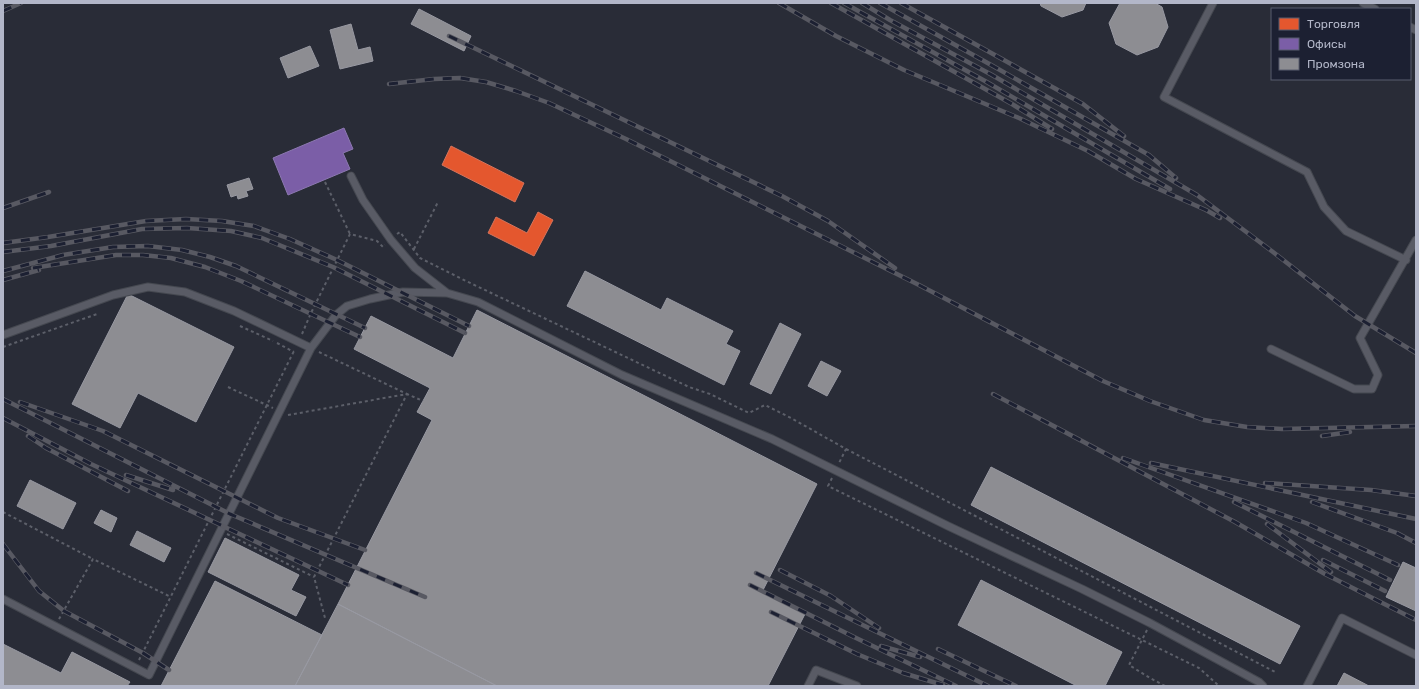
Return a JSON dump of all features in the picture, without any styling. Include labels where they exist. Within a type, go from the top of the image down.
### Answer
[{"type":"lane","points":[[1213,3],[1164,97],[1307,172],[1324,206],[1346,231],[1406,260]]},
{"type":"lane","points":[[1363,3],[1373,8]]},
{"type":"lane","points":[[351,176],[363,200],[391,240],[415,268],[447,293]]},
{"type":"lane","points":[[1271,349],[1354,389],[1372,389],[1378,375],[1360,338],[1406,260],[1416,240]]},
{"type":"lane","points":[[3,335],[113,295],[148,288],[185,292],[234,311],[311,348]]},
{"type":"lane","points":[[3,599],[149,675],[311,348],[336,314],[347,306],[370,299],[403,292],[447,293],[478,302],[622,375],[772,438],[1150,623],[1239,670],[1260,682],[1263,686]]},
{"type":"lane","points":[[1307,686],[1342,618],[1416,655]]},
{"type":"lane","points":[[808,686],[816,670],[857,686]]},
{"type":"path","points":[[325,182],[350,234]]},
{"type":"path","points":[[414,249],[438,202]]},
{"type":"path","points":[[350,234],[378,241],[383,247],[400,232],[420,258],[689,387],[710,394],[749,413],[766,405],[846,449],[1277,673]]},
{"type":"path","points":[[138,662],[299,342],[311,313],[350,234]]},
{"type":"path","points":[[3,347],[97,314]]},
{"type":"path","points":[[240,326],[294,352]]},
{"type":"path","points":[[311,348],[423,401]]},
{"type":"path","points":[[228,387],[288,415],[407,394]]},
{"type":"path","points":[[325,618],[314,577],[407,394]]},
{"type":"path","points":[[846,449],[828,486],[1199,668],[1219,686]]},
{"type":"path","points":[[3,512],[93,559],[171,597]]},
{"type":"path","points":[[221,531],[314,577]]},
{"type":"path","points":[[58,620],[93,559]]},
{"type":"path","points":[[1157,610],[1129,665],[1165,686]]},
{"type":"building: Торговля","points":[[451,146],[524,183],[515,202],[442,165]]},
{"type":"building: Торговля","points":[[538,212],[553,220],[534,256],[488,233],[496,217],[527,233]]},
{"type":"building: Офисы","points":[[344,128],[353,149],[343,153],[350,169],[288,195],[273,158]]},
{"type":"building: Промзона","points":[[1040,3],[1086,3],[1083,10],[1062,17],[1041,6]]},
{"type":"building: Промзона","points":[[1120,3],[1155,3],[1162,7],[1168,27],[1158,47],[1137,55],[1116,44],[1109,23]]},
{"type":"building: Промзона","points":[[419,9],[471,36],[464,51],[411,24]]},
{"type":"building: Промзона","points":[[351,24],[358,50],[370,47],[373,61],[340,69],[330,30]]},
{"type":"building: Промзона","points":[[310,46],[319,66],[288,78],[280,58]]},
{"type":"building: Промзона","points":[[249,178],[253,189],[246,191],[248,196],[238,199],[237,195],[231,197],[227,185]]},
{"type":"building: Промзона","points":[[585,271],[661,310],[667,298],[733,331],[726,344],[740,351],[724,385],[567,306]]},
{"type":"building: Промзона","points":[[128,294],[234,347],[196,422],[138,393],[120,428],[72,404]]},
{"type":"building: Промзона","points":[[477,310],[817,484],[762,592],[805,614],[768,686],[497,686],[338,604],[432,420],[417,412],[430,388],[354,349],[371,316],[453,358]]},
{"type":"building: Промзона","points":[[780,323],[801,334],[771,394],[750,384]]},
{"type":"building: Промзона","points":[[821,361],[841,371],[827,396],[808,386]]},
{"type":"building: Промзона","points":[[991,467],[1300,626],[1280,664],[971,505]]},
{"type":"building: Промзона","points":[[30,480],[76,503],[63,529],[17,506]]},
{"type":"building: Промзона","points":[[101,510],[117,518],[111,532],[94,523]]},
{"type":"building: Промзона","points":[[137,531],[171,548],[164,562],[130,545]]},
{"type":"building: Промзона","points":[[225,538],[299,575],[291,590],[306,597],[296,616],[208,572]]},
{"type":"building: Промзона","points":[[1403,562],[1416,568],[1416,611],[1386,597]]},
{"type":"building: Промзона","points":[[981,580],[1122,652],[1105,686],[1077,686],[958,625]]},
{"type":"building: Промзона","points":[[215,581],[322,635],[295,686],[161,686]]},
{"type":"building: Промзона","points":[[338,604],[497,686],[295,686]]},
{"type":"building: Промзона","points":[[3,644],[61,673],[72,652],[130,682],[127,686],[3,686]]},
{"type":"building: Промзона","points":[[1344,673],[1369,686],[1337,686]]},
{"type":"railway","points":[[3,11],[21,3]]},
{"type":"railway","points":[[779,3],[836,36],[904,70],[1019,118],[1088,151],[1136,179],[1206,210],[1220,218]]},
{"type":"railway","points":[[831,3],[1012,104],[1052,129]]},
{"type":"railway","points":[[844,3],[985,81],[1170,189]]},
{"type":"railway","points":[[862,3],[890,20],[992,75],[1197,195],[1355,316],[1416,353]]},
{"type":"railway","points":[[880,3],[1149,155],[1176,178]]},
{"type":"railway","points":[[901,3],[1083,104],[1124,136]]},
{"type":"railway","points":[[449,36],[782,196],[828,221],[895,268]]},
{"type":"railway","points":[[389,84],[460,78],[486,82],[549,103],[626,139],[919,285],[1103,381],[1150,401],[1204,420],[1247,427],[1282,429],[1416,426]]},
{"type":"railway","points":[[3,208],[49,192]]},
{"type":"railway","points":[[3,243],[146,221],[186,219],[222,221],[254,226],[290,239],[337,260],[469,326]]},
{"type":"railway","points":[[3,252],[51,246],[142,229],[187,228],[231,231],[262,238],[333,267],[465,333]]},
{"type":"railway","points":[[3,271],[63,255],[113,247],[148,246],[182,250],[210,257],[236,266],[365,328]]},
{"type":"railway","points":[[33,268],[116,255],[143,255],[171,258],[205,267],[241,281],[360,337]]},
{"type":"railway","points":[[3,280],[39,270]]},
{"type":"railway","points":[[993,394],[1235,522],[1325,574],[1416,620]]},
{"type":"railway","points":[[3,399],[230,514],[425,597]]},
{"type":"railway","points":[[20,402],[103,431],[278,518],[365,550]]},
{"type":"railway","points":[[3,418],[91,464],[348,585]]},
{"type":"railway","points":[[1322,436],[1350,432]]},
{"type":"railway","points":[[28,436],[46,448],[128,491]]},
{"type":"railway","points":[[1123,458],[1306,523],[1398,565]]},
{"type":"railway","points":[[1151,463],[1416,519]]},
{"type":"railway","points":[[126,475],[173,490]]},
{"type":"railway","points":[[1265,483],[1371,490],[1416,496]]},
{"type":"railway","points":[[1234,502],[1390,580]]},
{"type":"railway","points":[[1312,502],[1397,533],[1416,543]]},
{"type":"railway","points":[[1267,524],[1331,572]]},
{"type":"railway","points":[[3,544],[39,591],[64,611],[143,653],[169,670]]},
{"type":"railway","points":[[1323,560],[1385,591]]},
{"type":"railway","points":[[780,570],[831,596],[879,628]]},
{"type":"railway","points":[[756,573],[988,686]]},
{"type":"railway","points":[[750,585],[956,686]]},
{"type":"railway","points":[[771,612],[857,654],[903,673],[943,685]]},
{"type":"railway","points":[[881,646],[920,657]]},
{"type":"railway","points":[[938,649],[1016,686]]}]
